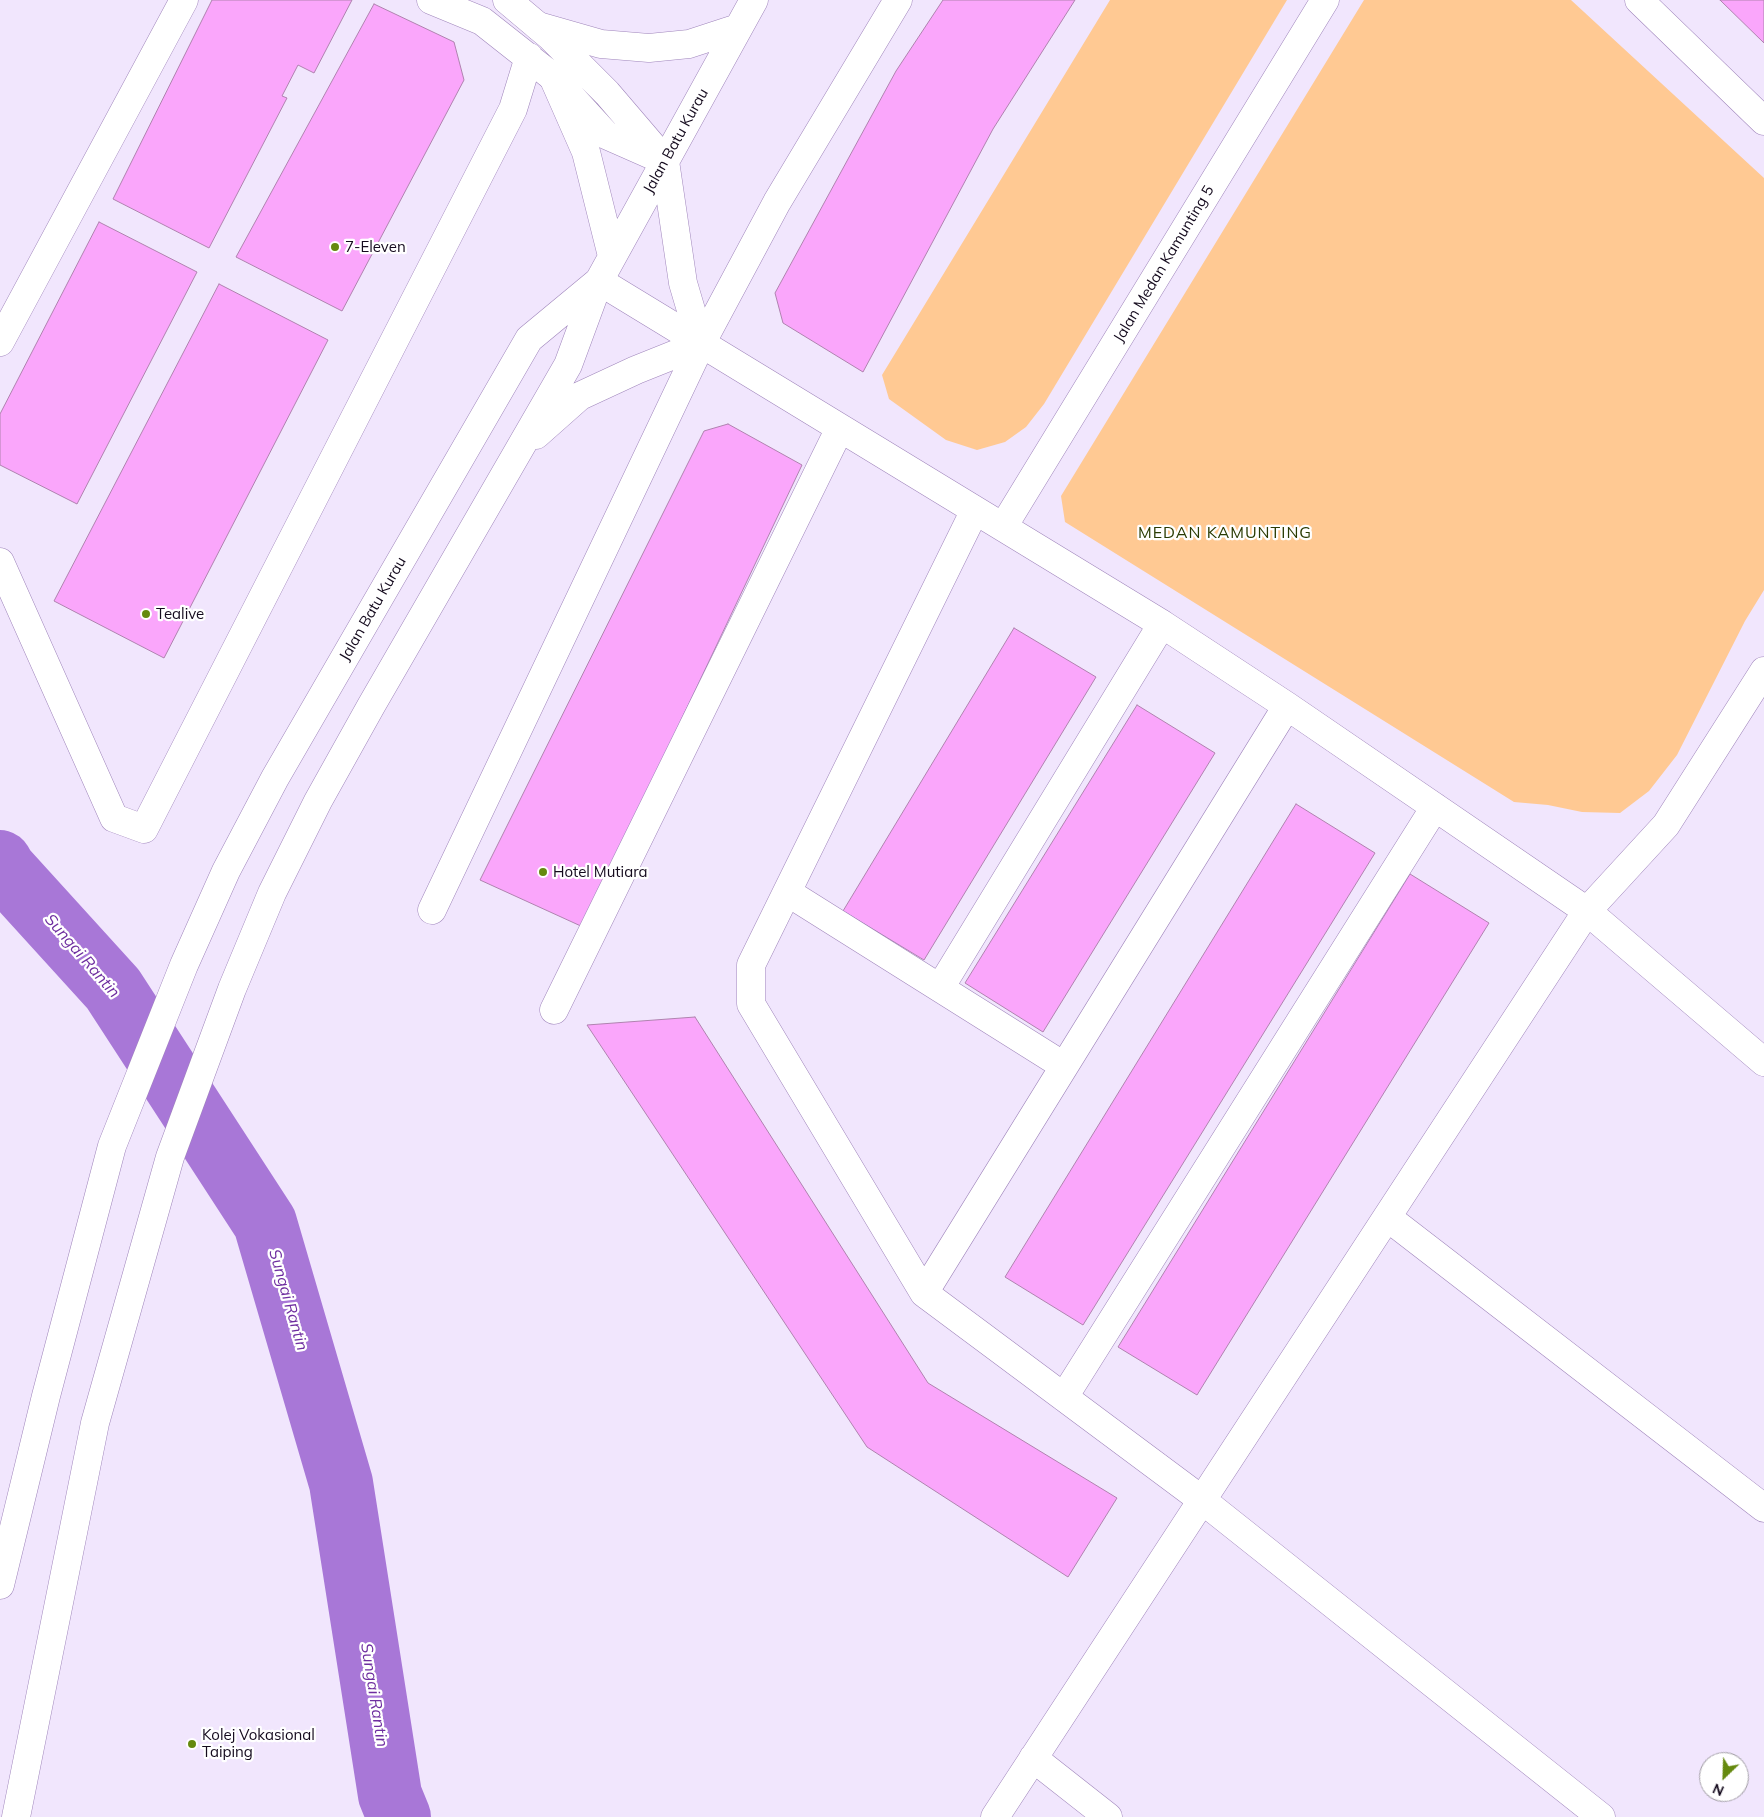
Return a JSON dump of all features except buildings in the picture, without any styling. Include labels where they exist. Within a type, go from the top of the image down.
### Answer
[{"type":"street","points":[[0,342],[184,0]]},
{"type":"street","points":[[431,0],[482,21],[553,77],[606,135],[665,160]]},
{"type":"street","points":[[507,0],[551,37],[607,94],[665,160],[683,283],[701,344]]},
{"type":"street","name":"Jalan Batu Kurau","points":[[16,1817],[95,1423],[170,1157],[232,989],[272,893],[318,801],[568,365],[599,281],[754,0]]},
{"type":"street","points":[[432,910],[701,344],[777,202],[898,0]]},
{"type":"street","name":"Jalan Medan Kamunting 5","points":[[1003,527],[1325,0]]},
{"type":"street","points":[[1639,0],[1764,121]]},
{"type":"street","points":[[538,26],[601,44],[649,48],[689,44],[738,28]]},
{"type":"street","points":[[0,562],[114,818],[144,829],[513,109],[529,58]]},
{"type":"street","points":[[553,77],[586,152],[612,256]]},
{"type":"street","points":[[599,281],[1162,624],[1287,706],[1587,911],[1764,1062]]},
{"type":"street","name":"Jalan Batu Kurau","points":[[0,1584],[46,1396],[112,1146],[184,965],[226,871],[275,778],[529,339],[599,281]]},
{"type":"street","points":[[518,451],[580,396],[636,370],[701,344]]},
{"type":"street","points":[[554,1010],[840,428]]},
{"type":"street","points":[[975,510],[751,966],[752,1004],[924,1293],[1202,1500],[1601,1817]]},
{"type":"street","points":[[940,988],[1162,624]]},
{"type":"street","points":[[994,1817],[1587,911],[1666,825],[1763,678]]},
{"type":"street","points":[[924,1293],[1287,706]]},
{"type":"street","points":[[1064,1397],[1435,807]]},
{"type":"street","points":[[787,892],[1064,1066]]},
{"type":"street","points":[[1387,1217],[1764,1508]]},
{"type":"street","points":[[1033,1758],[1108,1817]]},
{"type":"shaded area","points":[[1110,0],[1287,0],[1044,404],[1026,427],[1005,442],[977,450],[946,440],[889,399],[882,375]]},
{"type":"shaded area","points":[[1364,0],[1571,0],[1764,178],[1764,590],[1745,621],[1677,755],[1649,791],[1620,813],[1582,812],[1548,805],[1514,802],[1065,522],[1061,496]]},
{"type":"waterway","name":"Sungai Rantin","points":[[0,862],[4,869],[113,989],[265,1223],[341,1483],[390,1795],[399,1817]]},
{"type":"place","name":"7-Eleven","points":[[335,247]]},
{"type":"place","name":"Tealive","points":[[146,614]]},
{"type":"place","name":"Hotel Mutiara","points":[[543,872]]},
{"type":"place","name":"Kolej Vokasional Taiping","points":[[192,1744]]},
{"type":"district","name":"MEDAN KAMUNTING","points":[[1225,533]]}]
